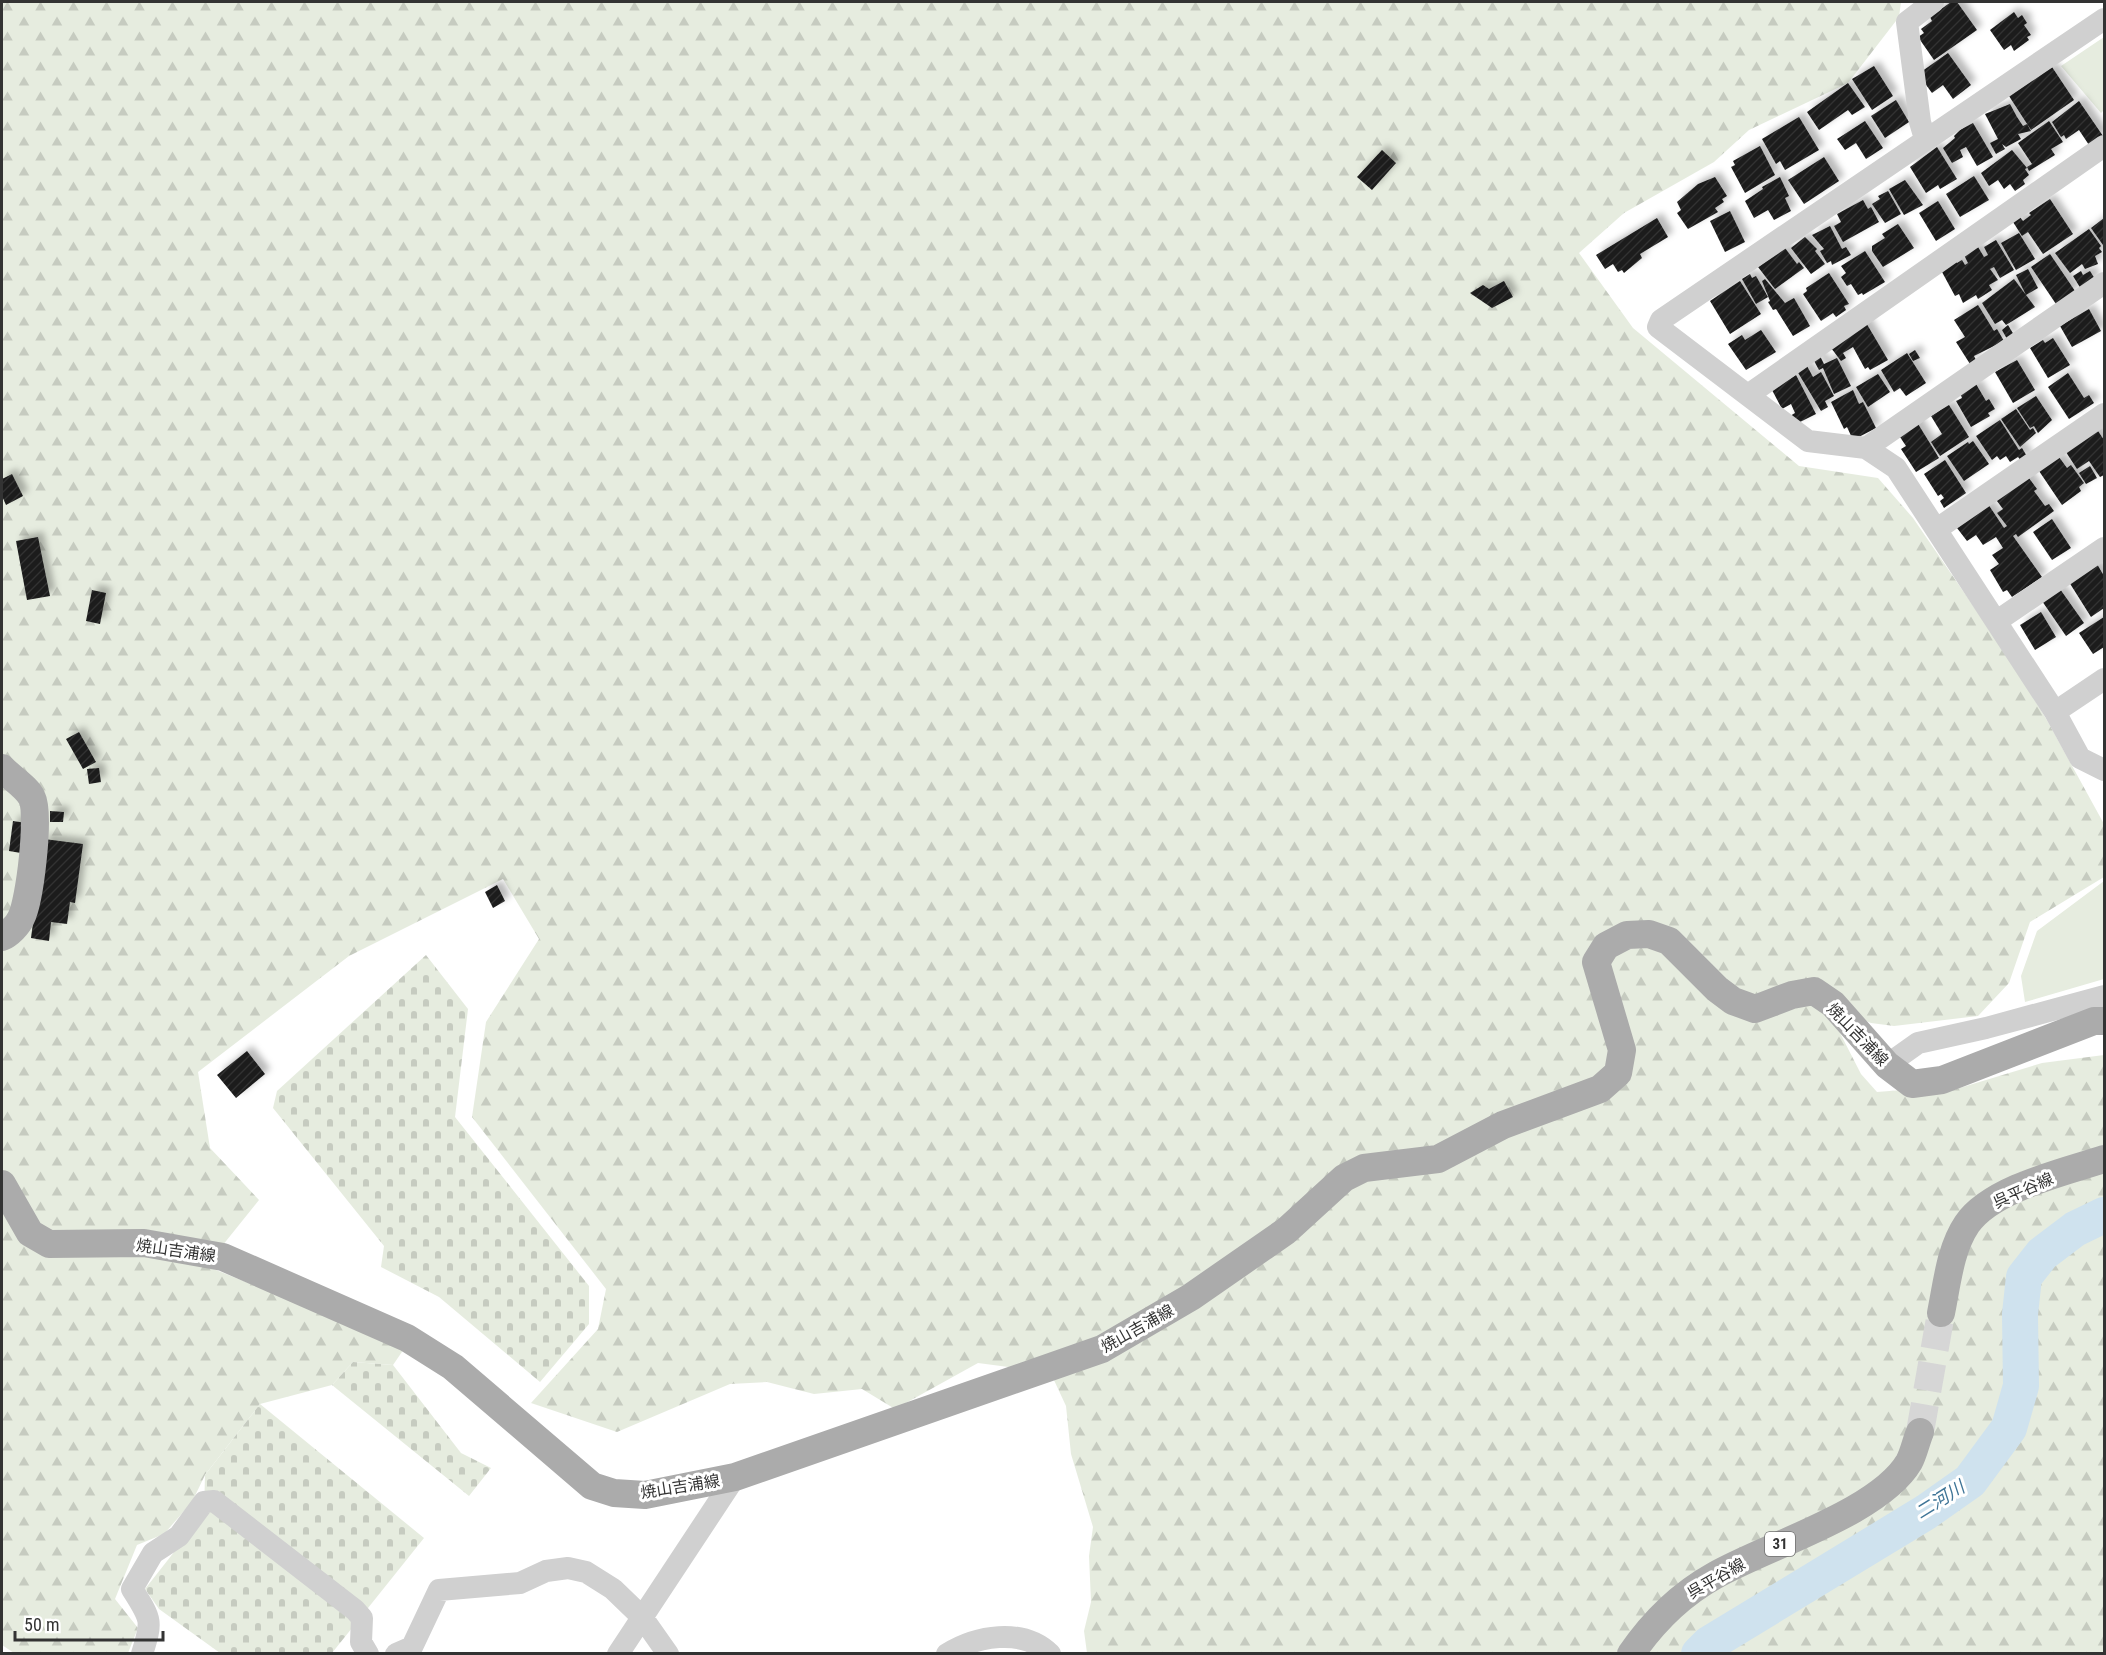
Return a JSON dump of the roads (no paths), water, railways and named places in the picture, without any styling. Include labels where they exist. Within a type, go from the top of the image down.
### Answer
[{"type":"main road","points":[[2,768],[32,797],[35,813],[33,869],[22,918],[7,935],[2,937]]},
{"type":"main road","name":"焼山吉浦線","points":[[2,1184],[30,1233],[49,1244],[144,1243],[223,1257],[407,1338],[453,1367],[592,1486],[614,1493],[645,1495],[735,1477],[1102,1349],[1191,1297],[1286,1231],[1344,1178],[1364,1168],[1438,1159],[1503,1125],[1600,1089],[1618,1073],[1622,1050],[1596,962],[1606,946],[1627,934],[1649,934],[1670,941],[1717,989],[1733,1001],[1755,1009],[1792,995],[1814,991],[1833,1004],[1887,1065],[1912,1084],[1942,1080],[2094,1021],[2104,1021]]},
{"type":"main road","name":"呉平谷線","points":[[1941,1313],[1951,1262],[1968,1223],[1994,1200],[2037,1182],[2104,1159]]},
{"type":"main road","name":"呉平谷線","points":[[1631,1653],[1652,1625],[1680,1599],[1713,1576],[1882,1492],[1909,1462],[1920,1432]]},
{"type":"street","points":[[1925,139],[1920,122],[1907,22],[1933,2]]},
{"type":"street","points":[[2104,19],[1661,320],[1658,327],[1808,441],[1866,448],[1896,468],[2055,712],[2080,758],[2104,770]]},
{"type":"street","points":[[1748,395],[2104,146]]},
{"type":"street","points":[[1866,448],[2104,283]]},
{"type":"street","points":[[1937,530],[2104,414]]},
{"type":"street","points":[[1997,621],[2104,548]]},
{"type":"street","points":[[2055,712],[2104,679]]},
{"type":"street","points":[[1887,1065],[1918,1043],[1986,1028],[2104,996]]},
{"type":"street","points":[[618,1653],[735,1477]]},
{"type":"street","points":[[142,1653],[151,1627],[147,1613],[132,1589],[153,1553],[179,1536],[204,1502],[214,1501],[355,1610],[362,1618],[361,1642],[368,1653]]},
{"type":"street","points":[[396,1653],[412,1647],[439,1590],[520,1583],[546,1571],[568,1568],[586,1572],[613,1589],[642,1617],[668,1653]]},
{"type":"street","points":[[947,1653],[963,1644],[996,1637],[1019,1638],[1050,1653]]},
{"type":"waterway","name":"二河川","points":[[1699,1654],[1709,1644],[1926,1512],[1970,1481],[2009,1428],[2021,1386],[2020,1314],[2024,1277],[2042,1254],[2075,1229],[2104,1215]]},
{"type":"tunnel","points":[[1920,1432],[1941,1313]]}]
